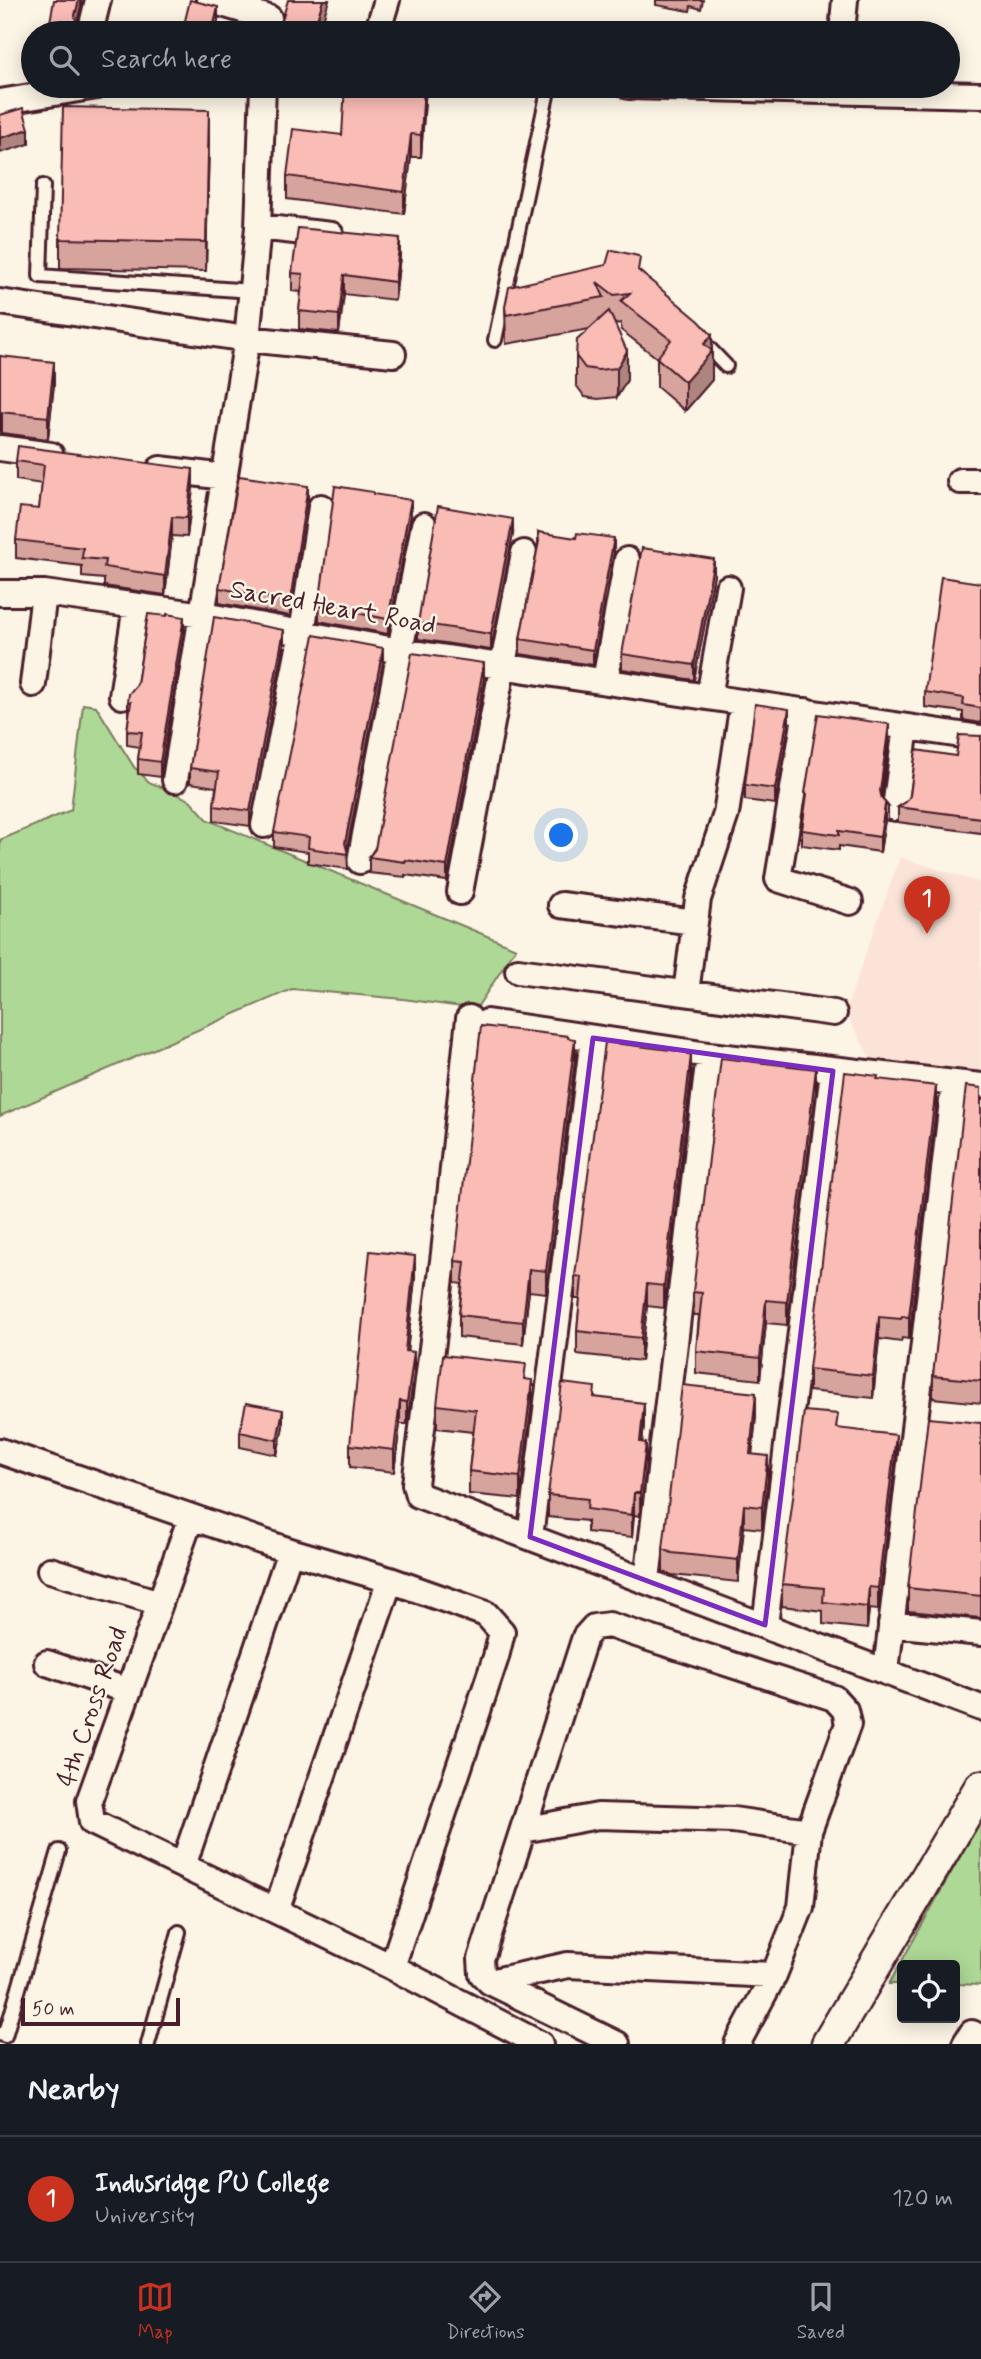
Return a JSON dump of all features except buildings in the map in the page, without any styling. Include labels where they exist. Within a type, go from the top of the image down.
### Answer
[{"type":"street","points":[[93,21],[98,0]]},
{"type":"street","points":[[209,0],[270,17]]},
{"type":"street","points":[[381,21],[387,0]]},
{"type":"street","points":[[843,21],[845,0]]},
{"type":"street","points":[[960,94],[981,95]]},
{"type":"street","points":[[0,102],[22,98]]},
{"type":"street","name":"Sacred Heart Road","points":[[263,98],[258,227],[247,339],[203,615],[400,651],[981,738]]},
{"type":"street","points":[[258,227],[351,237]]},
{"type":"street","points":[[0,302],[247,339],[393,354]]},
{"type":"street","points":[[0,448],[80,458]]},
{"type":"street","points":[[133,465],[225,477]]},
{"type":"street","points":[[264,825],[303,633],[321,508]]},
{"type":"street","points":[[360,861],[424,525]]},
{"type":"street","points":[[460,892],[524,553]]},
{"type":"street","points":[[605,681],[627,560]]},
{"type":"street","points":[[709,697],[728,588]]},
{"type":"street","points":[[0,593],[44,593],[203,615],[175,780]]},
{"type":"street","points":[[33,684],[44,593]]},
{"type":"street","points":[[122,696],[136,606]]},
{"type":"street","points":[[686,993],[698,899],[726,814],[743,702]]},
{"type":"street","points":[[806,711],[778,878],[850,902]]},
{"type":"street","points":[[895,808],[906,727]]},
{"type":"street","points":[[561,905],[695,922]]},
{"type":"street","points":[[518,971],[834,1013]]},
{"type":"street","points":[[981,1086],[709,1055],[478,1020],[416,1490],[424,1499],[530,1536],[981,1708]]},
{"type":"street","points":[[530,1536],[593,1038]]},
{"type":"street","points":[[647,1580],[709,1055]]},
{"type":"street","points":[[765,1625],[833,1071]]},
{"type":"street","points":[[886,1671],[954,1084]]},
{"type":"street","points":[[0,1451],[290,1551],[390,1580],[486,1614],[502,1632],[392,1967]]},
{"type":"street","name":"4th Cross Road","points":[[183,1866],[92,1822],[89,1801],[191,1517]]},
{"type":"street","points":[[290,1551],[183,1866],[392,1967],[540,2044]]},
{"type":"street","points":[[50,1570],[160,1603]]},
{"type":"street","points":[[276,1911],[390,1580]]},
{"type":"street","points":[[891,1624],[981,1633]]},
{"type":"street","points":[[617,2044],[490,1982],[482,1974],[481,1959],[585,1637],[594,1628],[609,1625],[834,1698],[845,1710],[848,1724],[809,1831],[802,1907],[774,1975],[737,2044]]},
{"type":"street","points":[[47,1663],[129,1690]]},
{"type":"street","points":[[828,2044],[981,1787]]},
{"type":"street","points":[[523,1830],[598,1816],[733,1821],[809,1831]]},
{"type":"street","points":[[490,1982],[568,1965],[774,1975]]},
{"type":"lane","points":[[495,340],[509,302],[547,98]]},
{"type":"lane","points":[[43,186],[40,276],[252,291]]},
{"type":"lane","points":[[689,327],[726,366]]},
{"type":"lane","points":[[2,2038],[59,1851]]},
{"type":"lane","points":[[149,2044],[179,1932]]},
{"type":"highlighted area","points":[[593,1038],[833,1071],[765,1625],[530,1537]]},
{"type":"shaded area","points":[[900,857],[981,883],[981,1075],[874,1065],[845,1012]]},
{"type":"green space","points":[[83,704],[96,706],[134,767],[149,782],[190,800],[208,820],[516,948],[476,1009],[292,989],[0,1116],[0,840],[71,810]]},
{"type":"green space","points":[[981,1819],[981,1985],[960,1984],[960,1960],[902,1960]]},
{"type":"green space","points":[[897,1970],[897,1984],[889,1984]]},
{"type":"place","name":"Indusridge PU College","points":[[927,934]]}]
